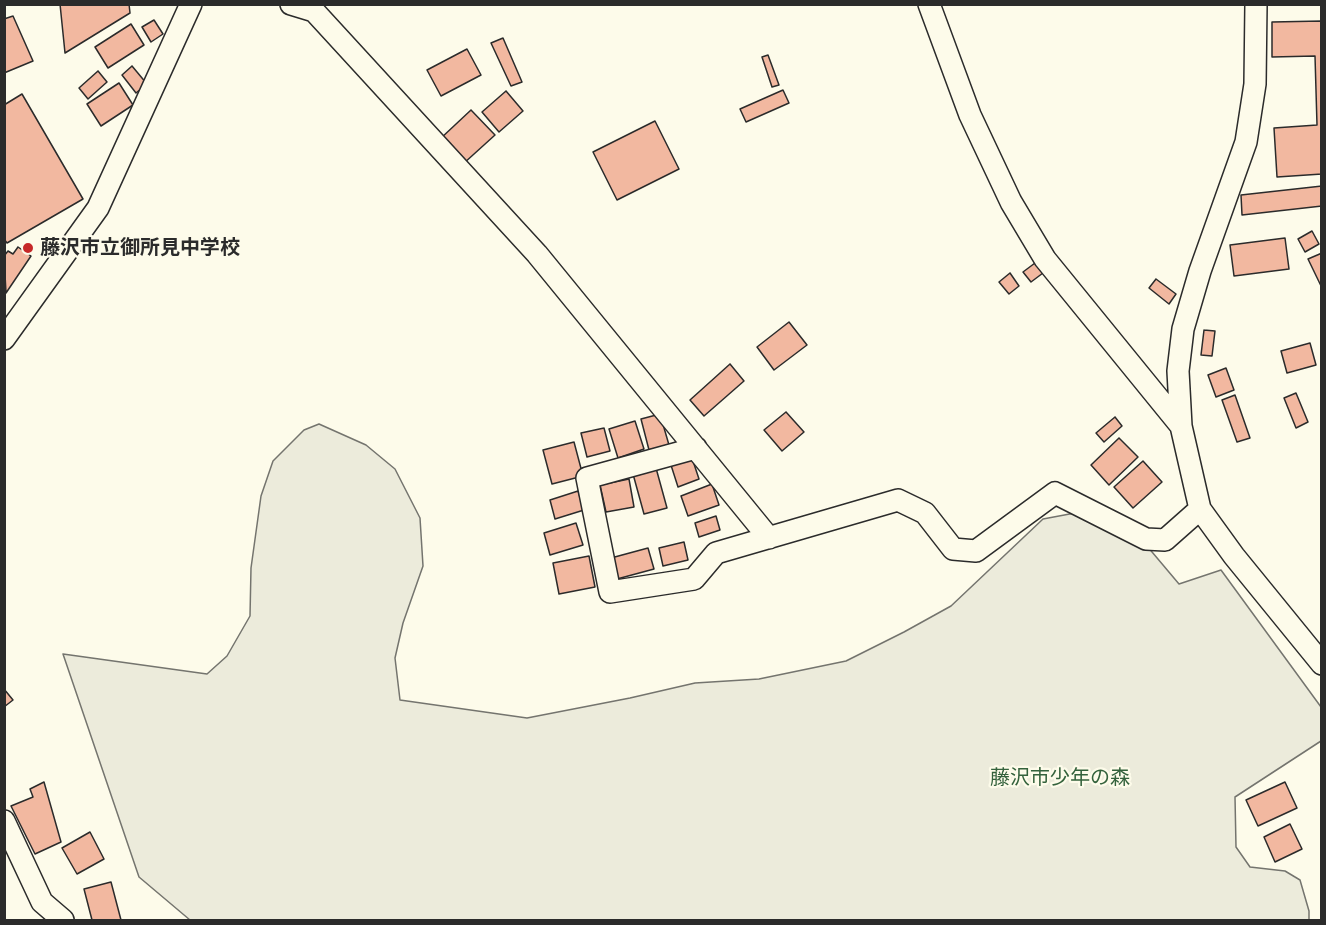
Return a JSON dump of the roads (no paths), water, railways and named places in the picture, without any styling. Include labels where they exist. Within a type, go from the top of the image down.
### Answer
[{"type":"street","points":[[4,339],[98,208],[191,4]]},
{"type":"street","points":[[291,4],[314,8],[537,254],[769,538]]},
{"type":"street","points":[[929,4],[970,116],[1011,202],[1045,259],[1181,426]]},
{"type":"street","points":[[1256,4],[1256,84],[1246,142],[1200,271],[1183,329],[1178,371],[1181,426],[1200,509],[1234,556],[1322,664]]},
{"type":"street","points":[[696,448],[587,478],[610,592],[694,579],[716,553],[898,500],[926,513],[953,549],[976,551],[1055,493],[1146,539],[1165,540],[1200,509]]},
{"type":"street","points":[[4,821],[42,902],[63,921]]},
{"type":"place","name":"藤沢市立御所見中学校","points":[[28,248]]},
{"type":"park label","name":"藤沢市少年の森","points":[[1060,778]]}]
